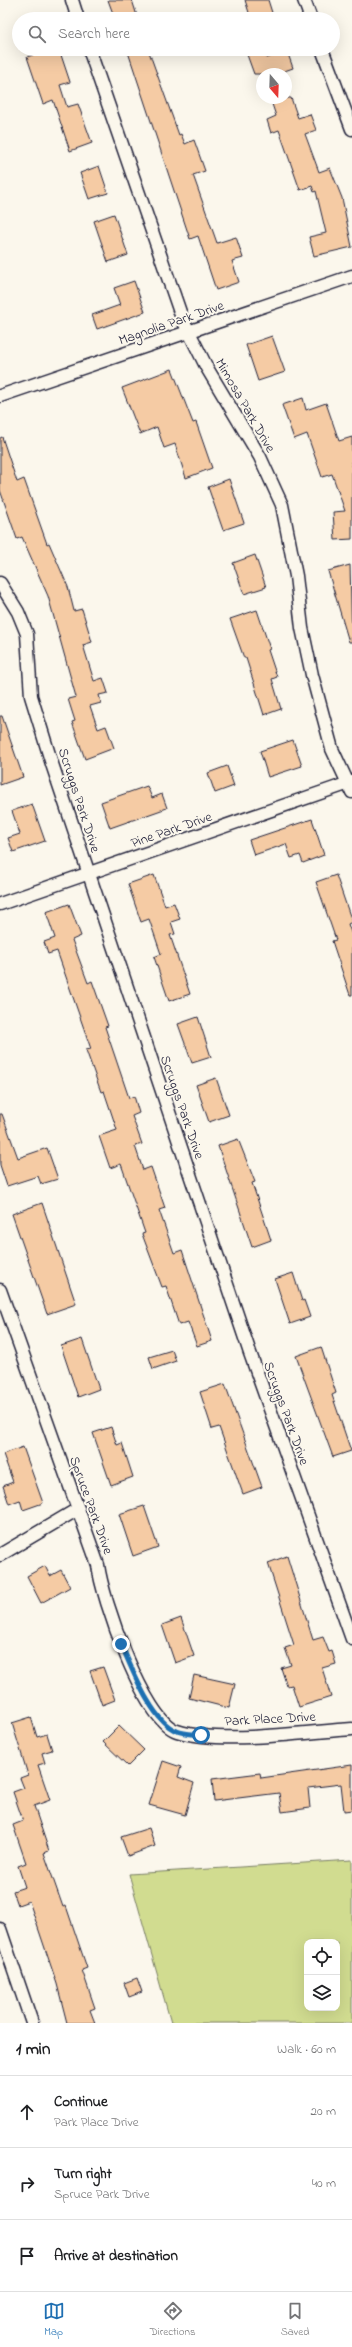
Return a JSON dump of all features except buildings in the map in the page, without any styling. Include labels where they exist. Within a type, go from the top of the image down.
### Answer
[{"type":"street","points":[[72,0],[76,12]]},
{"type":"street","points":[[304,0],[308,12]]},
{"type":"street","name":"Mimosa Park Drive","points":[[90,56],[182,318],[206,368],[260,457],[282,505],[296,576],[302,628],[312,675],[332,749],[351,786]]},
{"type":"street","points":[[325,56],[352,129]]},
{"type":"street","name":"Magnolia Park Drive","points":[[0,396],[352,276]]},
{"type":"street","name":"Scruggs Park Drive","points":[[0,583],[18,612],[27,634],[31,696],[89,874],[250,1353],[352,1639]]},
{"type":"street","name":"Pine Park Drive","points":[[0,904],[351,786]]},
{"type":"street","name":"Spruce Park Drive","points":[[0,1290],[98,1565],[99,1578],[121,1644],[137,1681],[151,1706],[167,1725]]},
{"type":"street","points":[[0,1555],[78,1509]]},
{"type":"street","name":"Park Place Drive","points":[[167,1725],[176,1731],[201,1735],[235,1736],[352,1729]]},
{"type":"street","points":[[0,1929],[32,2023]]},
{"type":"green space","points":[[352,1860],[352,2023],[171,2023],[129,1874]]},
{"type":"route","points":[[121,1644],[137,1681],[151,1706],[167,1725],[176,1731],[201,1735]]}]
